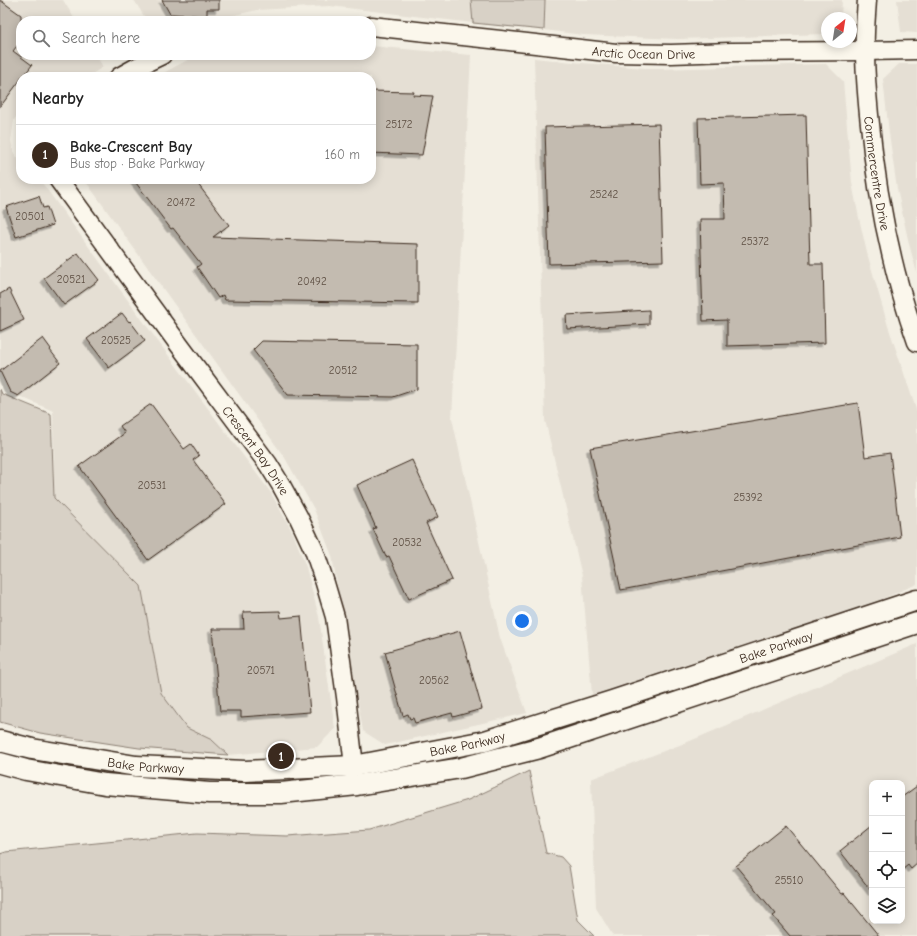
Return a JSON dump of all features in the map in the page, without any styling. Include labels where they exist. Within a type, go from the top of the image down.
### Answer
[{"type":"main road","name":"Bake Parkway","points":[[0,741],[32,749],[136,766],[245,771],[354,766],[485,741],[612,701],[917,600]]},
{"type":"main road","name":"Bake Parkway","points":[[0,763],[26,770],[105,784],[209,793],[281,792],[357,785],[461,768],[552,744],[917,623]]},
{"type":"main road","points":[[183,791],[210,781],[271,782],[326,779],[351,772],[354,766]]},
{"type":"street","name":"Commercentre Drive","points":[[867,0],[864,51],[872,146],[880,204],[897,279],[917,342]]},
{"type":"street","name":"Arctic Ocean Drive","points":[[376,27],[616,53],[671,54],[917,50]]},
{"type":"street","points":[[128,72],[152,60]]},
{"type":"street","name":"Crescent Bay Drive","points":[[62,184],[268,464],[298,516],[314,550],[326,583],[334,617],[346,697],[354,766]]},
{"type":"shaded area","points":[[0,0],[63,0],[73,16],[16,16],[16,60],[99,60],[103,67],[95,72],[16,72],[16,117],[14,120],[11,141],[16,156],[16,184],[43,184],[271,493],[293,533],[306,567],[319,617],[335,729],[317,747],[228,755],[212,740],[187,728],[161,693],[141,586],[54,498],[53,411],[10,392],[0,370]]},
{"type":"shaded area","points":[[134,0],[471,0],[473,23],[330,6],[257,10],[231,16],[144,16]]},
{"type":"shaded area","points":[[471,0],[545,0],[544,30],[473,23]]},
{"type":"shaded area","points":[[545,0],[842,0],[841,12],[821,12],[821,34],[678,39],[583,35],[544,30]]},
{"type":"shaded area","points":[[897,0],[917,0],[917,33],[901,32]]},
{"type":"shaded area","points":[[376,46],[471,55],[452,418],[500,638],[527,713],[385,745],[363,731],[332,556],[314,509],[285,458],[88,184],[376,184],[376,72],[165,72],[187,60],[376,60]]},
{"type":"shaded area","points":[[534,58],[658,69],[826,64],[843,81],[852,183],[859,218],[867,253],[888,326],[917,412],[917,584],[882,599],[592,695],[582,576],[545,420]]},
{"type":"shaded area","points":[[899,64],[917,64],[917,273],[897,189],[883,79]]},
{"type":"shaded area","points":[[0,389],[2,394],[51,414],[54,498],[141,586],[161,693],[187,728],[212,740],[228,755],[139,748],[40,733],[0,722]]},
{"type":"shaded area","points":[[917,644],[917,936],[613,936],[596,908],[591,779],[690,741]]},
{"type":"shaded area","points":[[529,771],[546,853],[561,857],[569,866],[578,920],[594,936],[0,936],[0,854],[6,852],[197,833],[287,836],[369,830],[468,800]]},
{"type":"building","points":[[0,0],[21,15],[16,16],[16,47],[13,51],[16,53],[16,60],[25,60],[32,65],[27,72],[16,72],[16,86],[0,107]]},
{"type":"building","points":[[162,0],[219,0],[219,9],[207,9],[207,16],[170,14]]},
{"type":"building","points":[[376,91],[414,92],[413,95],[433,96],[422,155],[376,153]]},
{"type":"building","points":[[806,115],[810,264],[823,264],[825,343],[727,346],[727,320],[703,321],[700,219],[725,219],[724,183],[700,184],[698,118]]},
{"type":"building","points":[[659,124],[663,261],[549,264],[545,127]]},
{"type":"building","points":[[137,184],[198,184],[229,225],[213,237],[418,244],[418,303],[225,300],[223,295],[218,298],[197,267],[201,264],[173,228],[171,229]]},
{"type":"building","points":[[39,196],[43,208],[47,207],[53,225],[16,237],[6,207]]},
{"type":"building","points":[[78,253],[99,280],[64,305],[44,278]]},
{"type":"building","points":[[9,289],[24,320],[0,331],[0,294]]},
{"type":"building","points":[[649,310],[649,324],[567,329],[566,315]]},
{"type":"building","points":[[122,313],[145,341],[109,368],[87,339]]},
{"type":"building","points":[[43,338],[60,363],[18,396],[10,392],[0,371]]},
{"type":"building","points":[[262,341],[417,344],[417,389],[393,397],[288,395],[253,350]]},
{"type":"building","points":[[858,403],[865,457],[890,453],[900,537],[621,590],[590,448]]},
{"type":"building","points":[[151,404],[184,449],[191,444],[199,456],[193,460],[226,504],[148,560],[79,466],[125,433],[120,426]]},
{"type":"building","points":[[412,460],[438,517],[426,523],[452,580],[409,599],[389,556],[386,557],[373,529],[376,528],[357,485]]},
{"type":"building","points":[[280,611],[281,618],[301,616],[310,712],[241,717],[241,711],[220,711],[212,629],[244,629],[243,612]]},
{"type":"building","points":[[460,631],[482,709],[453,717],[452,713],[415,723],[413,718],[410,719],[408,714],[403,716],[385,652]]},
{"type":"building","points":[[917,786],[917,864],[911,869],[908,865],[905,868],[905,795]]},
{"type":"building","points":[[786,826],[879,936],[790,936],[773,916],[776,914],[736,866]]},
{"type":"building","points":[[869,827],[869,888],[840,851]]},
{"type":"place","name":"Bake-Crescent Bay","points":[[281,756]]}]
